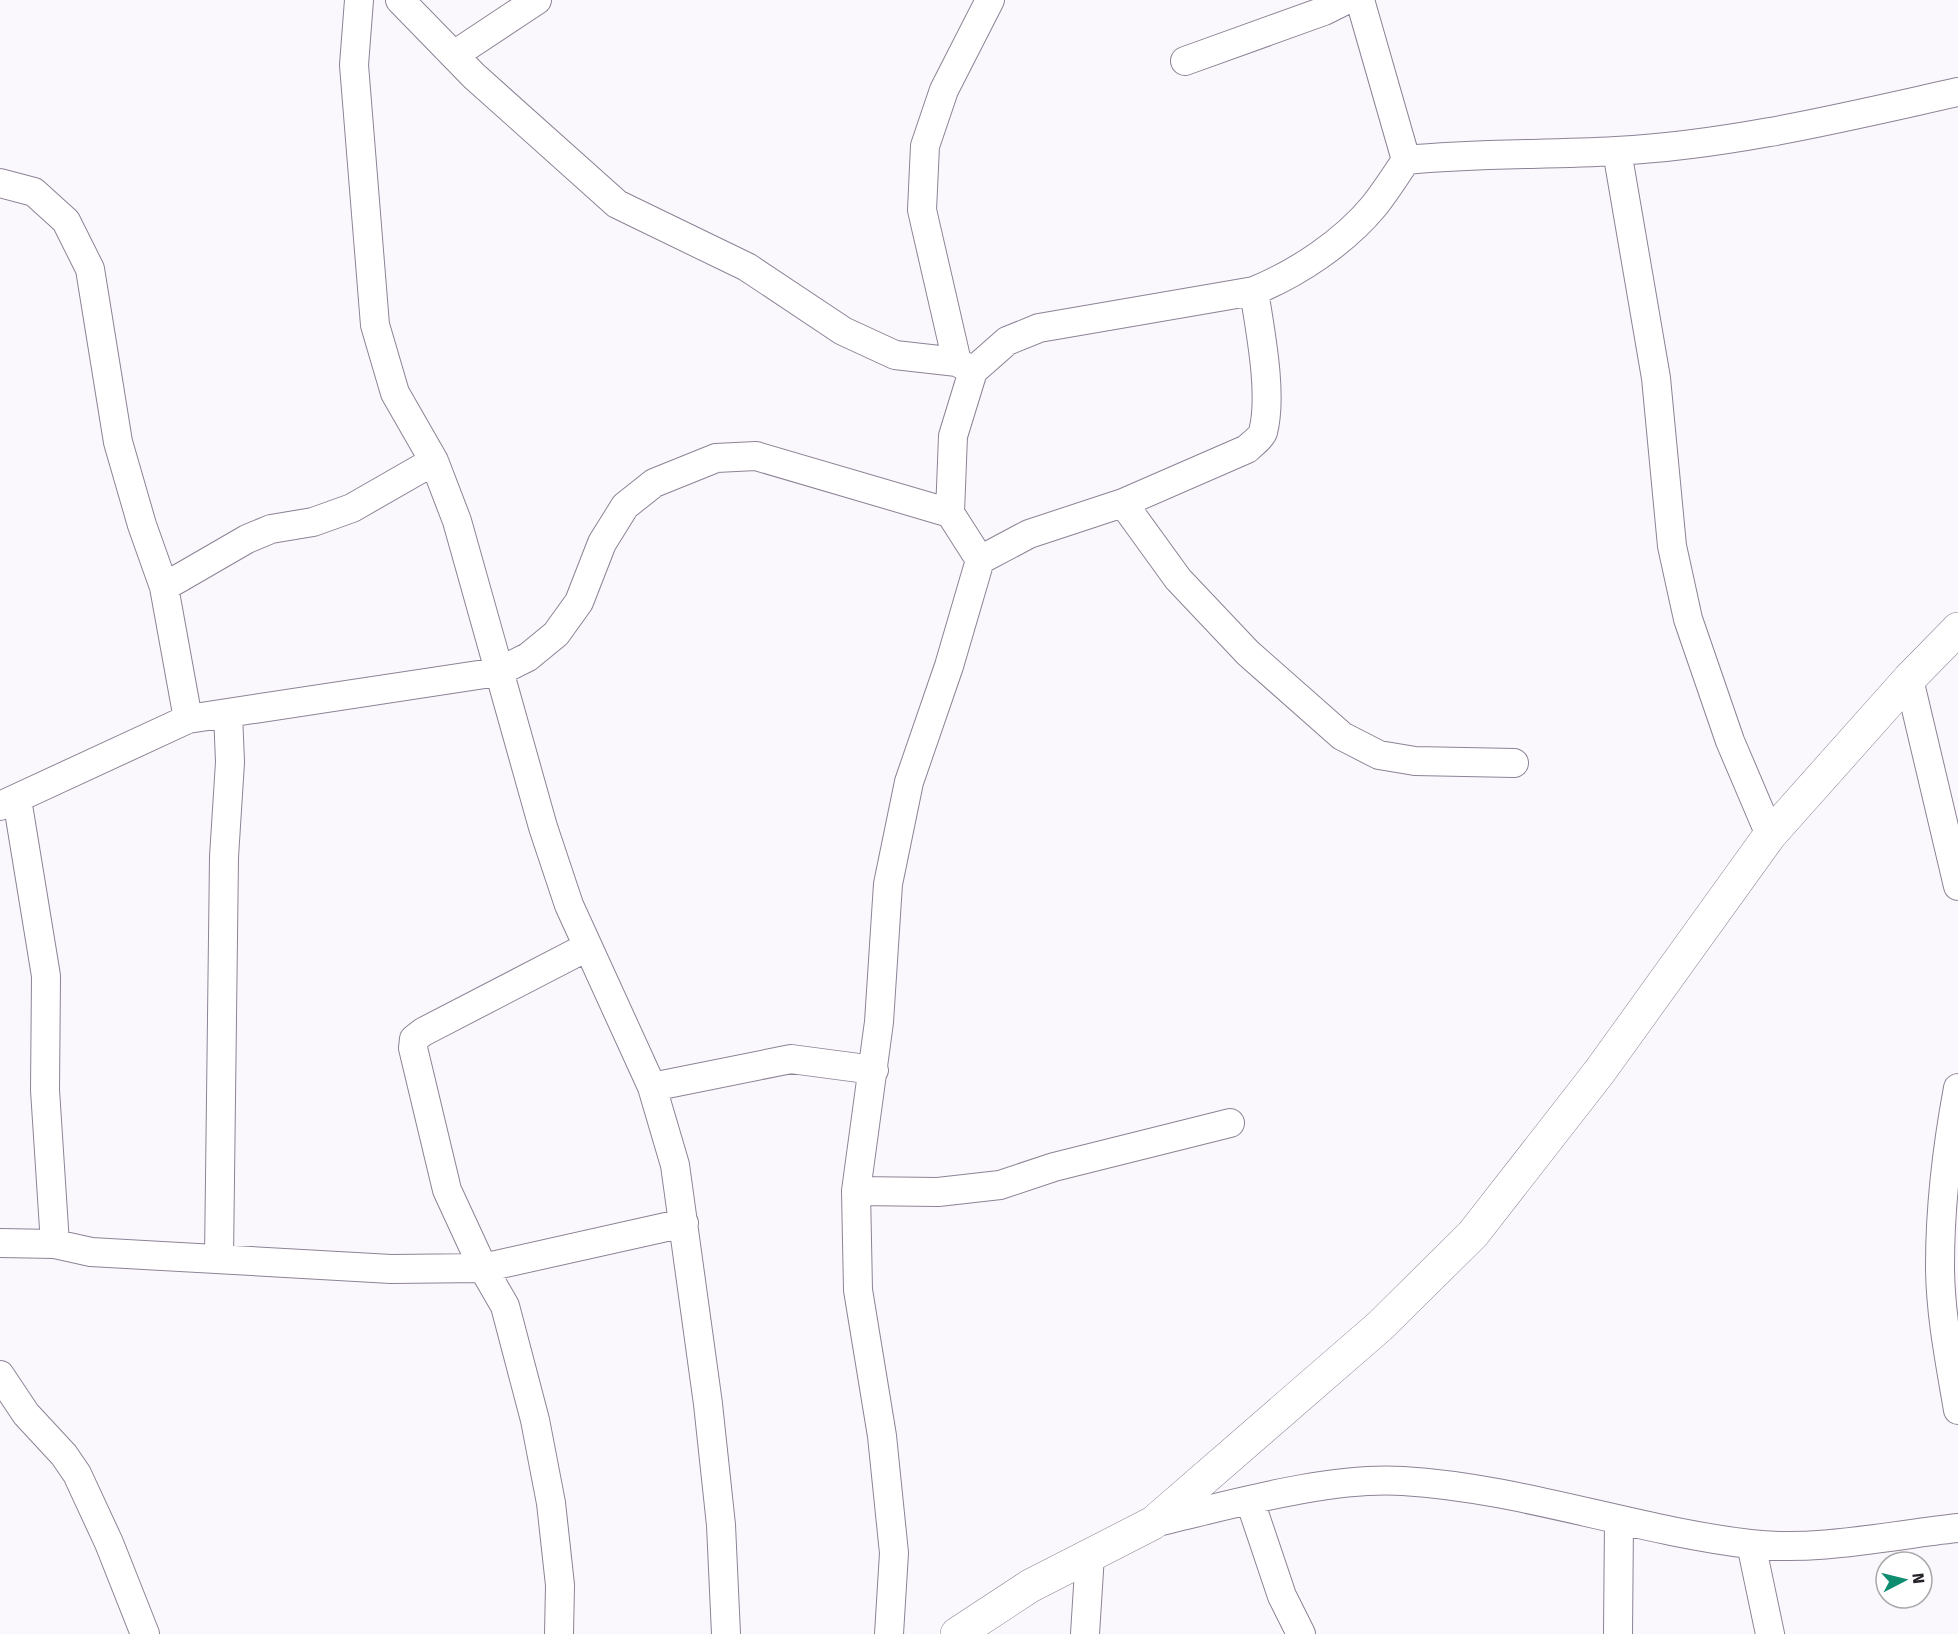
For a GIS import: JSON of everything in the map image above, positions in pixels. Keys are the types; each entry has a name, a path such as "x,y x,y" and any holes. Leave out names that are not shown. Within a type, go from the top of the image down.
{"street":[{"path":"359,0 354,65 375,325 395,393 434,461 457,521 543,827 587,947 652,1087 675,1166 721,1525 726,1634"},
{"path":"400,0 552,148 617,204 747,267 843,332 895,355 965,366 1008,341 1039,328 1254,291 1270,285 1329,248 1374,206 1406,160 1458,154 1617,151 1781,132 1958,92"},
{"path":"454,55 537,0"},
{"path":"980,560 950,513 953,436 965,366 922,210 925,146 944,90 990,0"},
{"path":"1360,0 1406,160"},
{"path":"1185,61 1330,4"},
{"path":"1617,151 1656,378 1672,546 1688,619 1730,741 1770,835"},
{"path":"0,183 34,192 66,221 90,269 118,442 142,525 164,587 188,719"},
{"path":"889,1634 894,1553 882,1436 858,1290 856,1191 874,1070 888,884 909,782 949,666 980,560 1029,534 1123,502 1247,449 1262,434 1264,352 1254,291"},
{"path":"55,1244 45,1090 46,976 8,803 76,769 188,719 498,672 528,657 556,634 579,602 602,543 625,506 654,483 716,458 756,456 950,513"},
{"path":"164,587 247,539 271,529 314,522 352,508 434,461"},
{"path":"1123,502 1178,579 1248,653 1342,736 1378,755 1415,761 1514,764"},
{"path":"957,1634 1030,1586 1153,1522 1380,1326 1473,1234 1600,1071 1770,835 1909,679 1958,629"},
{"path":"1909,679 1940,802 1958,886"},
{"path":"219,1259 224,869 230,762 228,713"},
{"path":"559,1634 560,1585 553,1515 535,1420 505,1306 483,1268 447,1190 414,1060 414,1039 587,947"},
{"path":"652,1087 791,1059 874,1070"},
{"path":"1958,1088 1946,1152 1940,1267 1949,1354 1958,1410"},
{"path":"856,1191 938,1192 1000,1185 1054,1167 1230,1123"},
{"path":"0,1244 55,1244 91,1252 391,1269 483,1268 684,1223"},
{"path":"0,1376 26,1414 64,1455 77,1474 109,1543 145,1634"},
{"path":"1153,1522 1336,1485 1400,1481 1505,1493 1619,1520 1751,1544 1826,1543 1958,1528"},
{"path":"1251,1501 1282,1596 1301,1634"},
{"path":"1618,1634 1619,1520"},
{"path":"1751,1544 1770,1634"},
{"path":"1085,1634 1090,1555"}]}
